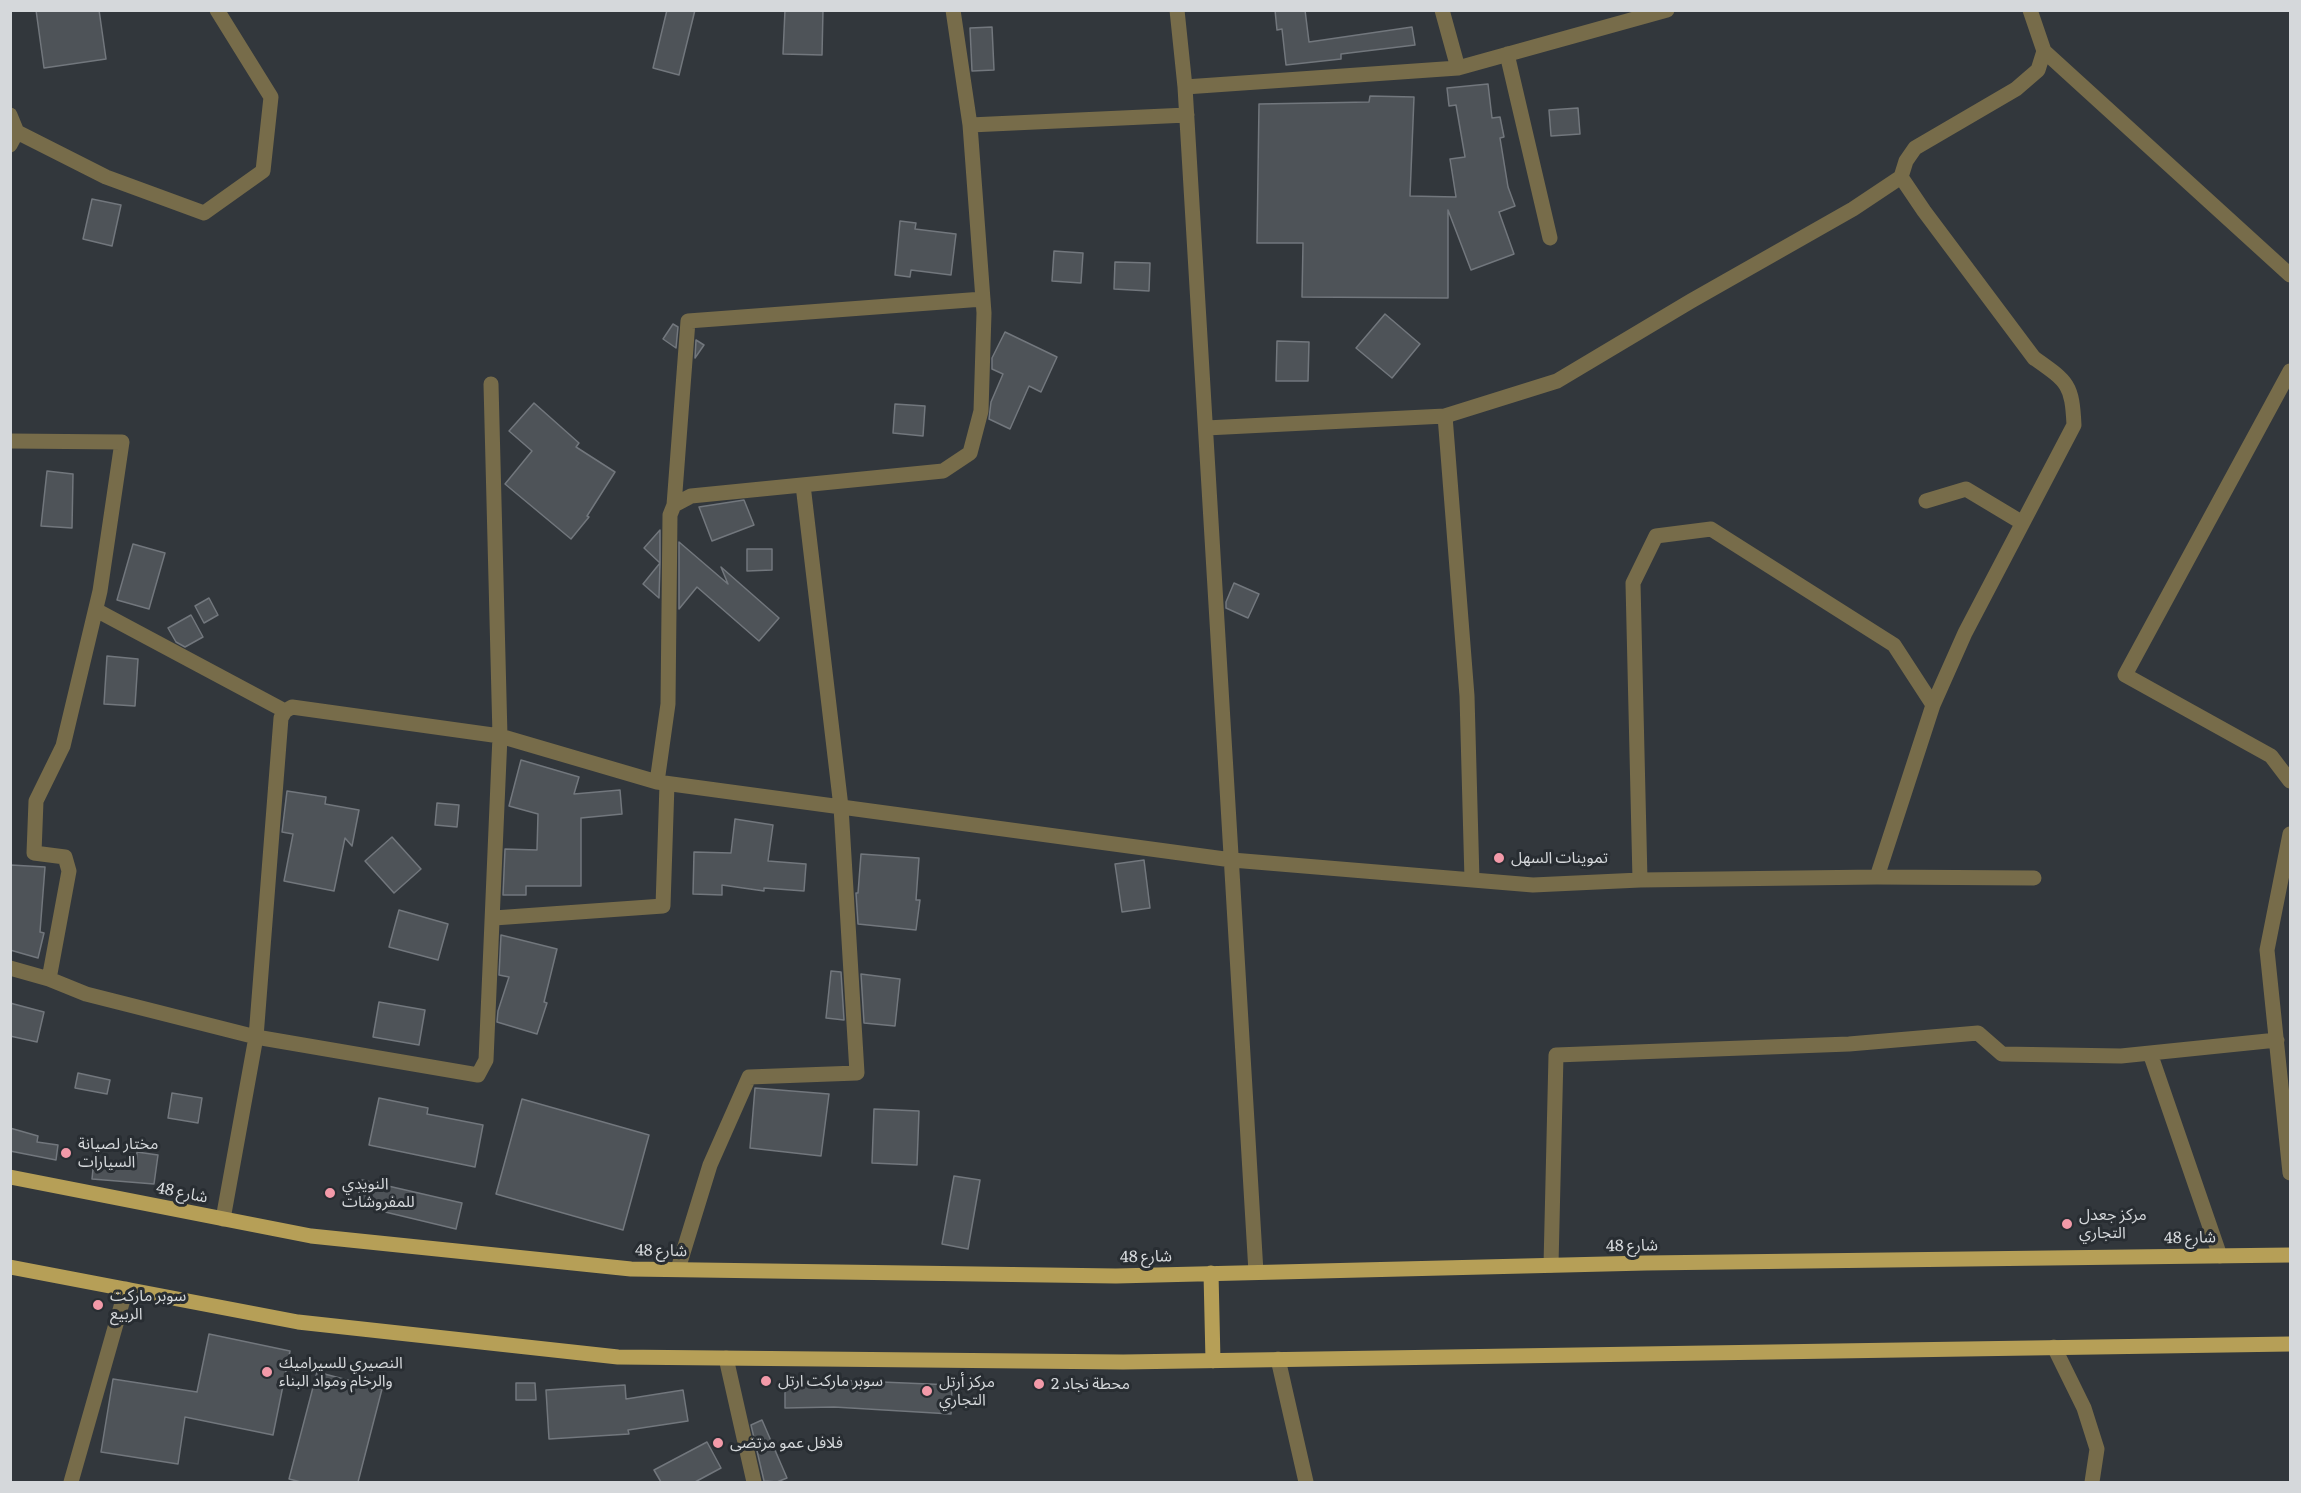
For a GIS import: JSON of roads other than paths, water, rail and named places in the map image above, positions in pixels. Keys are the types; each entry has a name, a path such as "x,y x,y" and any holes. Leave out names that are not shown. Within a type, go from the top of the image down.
{"main road":[{"name":"شارع 48","path":"10,1177 311,1236 631,1269 1116,1276 1551,1265 2290,1255"},
{"path":"10,1267 298,1322 618,1356 1123,1362 2290,1344"},
{"path":"1211,1273 1213,1360"}],"street":[{"path":"10,115 14,138 106,177 204,213 263,171 271,97 217,10"},
{"path":"674,505 691,496 943,471 970,453 981,411 983,299 970,125 953,10"},
{"path":"1177,10 1187,115 1256,1272"},
{"path":"1442,10 1458,68"},
{"path":"1185,87 1458,68 1667,10"},
{"path":"2030,10 2044,51 2290,274"},
{"path":"1206,428 1445,416 1557,381 1691,301 1853,209 1901,177 1906,161 1916,148 2016,89 2038,70 2044,51"},
{"path":"1507,54 1550,238"},
{"path":"970,125 1187,115"},
{"path":"1877,877 1933,705 1965,633 2021,522 2074,425 2073,393 2055,372 2034,358 1944,239 1901,177"},
{"path":"494,918 663,906 662,783 669,704 670,515 674,505 688,321 983,299"},
{"path":"2290,371 2125,675 2271,756 2290,781"},
{"path":"10,968 50,979 86,994 256,1037 478,1075 486,1060 494,918 500,735 491,384"},
{"path":"1445,416 1467,696 1472,880"},
{"path":"10,441 122,442 96,610 63,746 36,801 34,853 65,857 69,871 50,979"},
{"path":"678,1269 710,1166 749,1077 857,1073 841,807 802,485"},
{"path":"1926,501 1966,489 2021,522"},
{"path":"1640,880 1633,583 1656,536 1712,529 1894,645 1933,705"},
{"path":"96,610 285,711"},
{"path":"223,1219 256,1037 281,718 285,711 292,707 500,735 662,783 1232,860 1533,885 1640,880 2034,878"},
{"path":"2290,834 2267,950 2290,1173"},
{"path":"1551,1265 1556,1055 1849,1044 1978,1033 2002,1054 2121,1056 2277,1040"},
{"path":"2150,1053 2220,1256"},
{"path":"71,1482 126,1289"},
{"path":"2054,1347 2084,1408 2097,1449 2092,1482"},
{"path":"726,1358 754,1482"},
{"path":"1278,1359 1306,1482"}],"place":[{"name":"تموينات السهل","path":"1499,858"},
{"name":"مختار لصيانة السيارات","path":"66,1153"},
{"name":"النويدي للمفروشات","path":"330,1193"},
{"name":"مركز جعدل التجاري","path":"2067,1224"},
{"name":"سوبر ماركت الربيع","path":"98,1305"},
{"name":"النصيري للسيراميك والرخام ومواد البناء","path":"267,1372"},
{"name":"سوبر ماركت ارتل","path":"766,1381"},
{"name":"محطة نجاد 2","path":"1039,1384"},
{"name":"مركز أرتل التجاري","path":"927,1391"},
{"name":"فلافل عمو مرتضى","path":"718,1443"}]}
